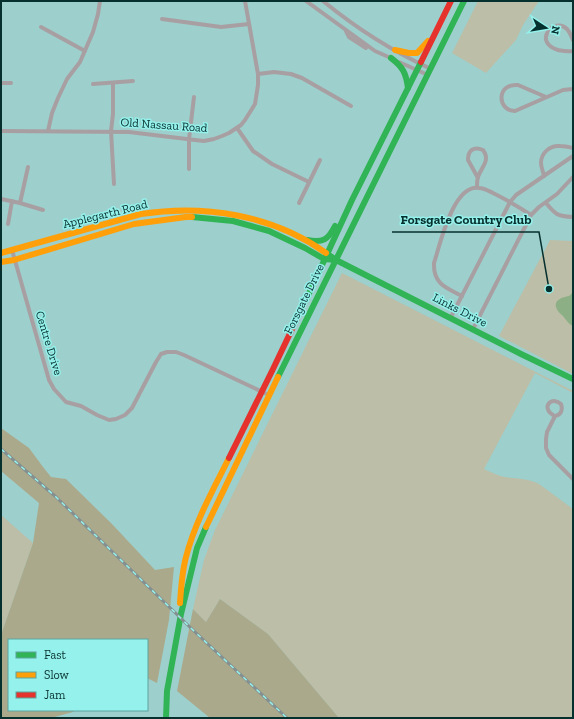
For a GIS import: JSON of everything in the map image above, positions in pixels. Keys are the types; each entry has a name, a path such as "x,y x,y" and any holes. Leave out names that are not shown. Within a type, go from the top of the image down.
{"main road":[{"name":"Forsgate Drive","path":"180,614 180,593 186,558 194,532 206,504 328,253 352,200 451,1"},
{"name":"Forsgate Drive","path":"166,718 167,691 180,614 202,534 464,1"},
{"path":"395,50 409,54 417,53 437,30"},
{"path":"391,58 400,64 406,72 408,88"},
{"path":"307,240 324,241 328,238 332,234 341,215 352,200"},
{"name":"Applegarth Road","path":"1,253 141,214 166,211 212,211 261,220 284,229 307,240 328,253 336,260"},
{"name":"Applegarth Road","path":"1,262 14,260 134,224 186,217 233,221 269,232 324,259 336,260"},
{"name":"Links Drive","path":"336,260 573,379"}],"street":[{"path":"48,131 52,113 58,98 67,79 80,62 93,32 100,1"},
{"name":"Old Nassau Road","path":"1,131 135,132 204,140 229,133 245,120 255,104 258,85 258,74 245,1"},
{"path":"306,1 375,51 429,72"},
{"path":"323,1 354,25 429,72"},
{"path":"162,19 221,27 249,24"},
{"path":"348,31 354,25"},
{"path":"573,40 568,30 560,25 550,29 546,38 548,45 554,48 564,51 573,51"},
{"path":"41,27 85,51"},
{"path":"258,74 274,72 291,74 302,78 352,106"},
{"path":"93,84 133,81"},
{"path":"1,83 11,83"},
{"path":"113,83 113,114 111,131 114,184"},
{"path":"546,97 514,84 510,85 504,90 502,94 502,101 508,110 515,111 563,90 573,89"},
{"path":"189,169 189,139 194,97"},
{"path":"237,128 253,151 272,164 309,182"},
{"path":"544,176 541,160 548,149 558,146 573,148"},
{"path":"477,188 478,178 487,157 483,150 477,148 470,152 468,160 478,178"},
{"path":"451,317 510,202 516,195 573,156"},
{"path":"299,204 320,160"},
{"path":"20,203 28,167"},
{"path":"473,329 531,215 539,207 558,194 573,176"},
{"path":"462,296 440,284 435,275 434,263 456,202 462,195 471,189 477,188 487,190 531,215"},
{"path":"1,199 43,210"},
{"path":"8,224 12,201"},
{"path":"546,203 557,215 573,217"},
{"name":"Centre Drive","path":"12,250 49,380 54,389 66,402 81,406 109,420 125,416 132,408 161,354 167,352 176,352 184,355 269,395"},
{"path":"553,415 548,412 547,408 549,403 558,401 561,404 562,410 560,414 555,416 547,432 546,448 549,455 573,479"}],"shaded area":[{"path":"478,1 539,1 523,25 516,40 486,73 452,53"},
{"path":"550,240 573,241 573,374 499,336"},
{"path":"342,273 573,391 573,393 535,373 484,469 497,475 535,482 573,509 573,718 339,718 268,634 220,599 206,622 193,609 204,560 215,530"},
{"path":"573,291 573,326 568,323 558,311 556,303 562,298 570,296"},
{"path":"1,428 29,448 51,477 66,479 112,524 155,570 174,567 169,620 157,683 148,678 148,639 8,639 8,711 74,711 51,718 1,718 1,635 33,543 39,503 1,471"},
{"path":"1,515 33,543 1,635"},
{"path":"220,599 268,634 339,718 210,718 177,691 193,609 206,622"}],"railway":[{"path":"1,449 56,497 195,632 287,718"}],"traffic: fast":[{"path":"278,377 464,1"},
{"path":"391,58 403,71 408,88"},
{"path":"305,302 352,200 421,62"},
{"path":"192,217 233,221 269,231 324,259 336,260"},
{"path":"307,240 321,241 330,235 335,226"},
{"path":"326,253 336,260 573,379"},
{"path":"166,718 167,691 181,614 197,548 206,527"}],"traffic: slow":[{"path":"395,50 417,53 428,41"},
{"path":"1,253 141,214 165,211 213,212 261,221 284,229 326,253"},
{"path":"1,262 14,260 134,224 192,217"},
{"path":"206,527 278,377"},
{"path":"180,603 181,586 186,557 194,531 229,458"}],"traffic: jam":[{"path":"421,62 451,1"},
{"path":"229,458 305,302"}],"place":[{"name":"Forsgate Country Club","path":"549,289"}]}
